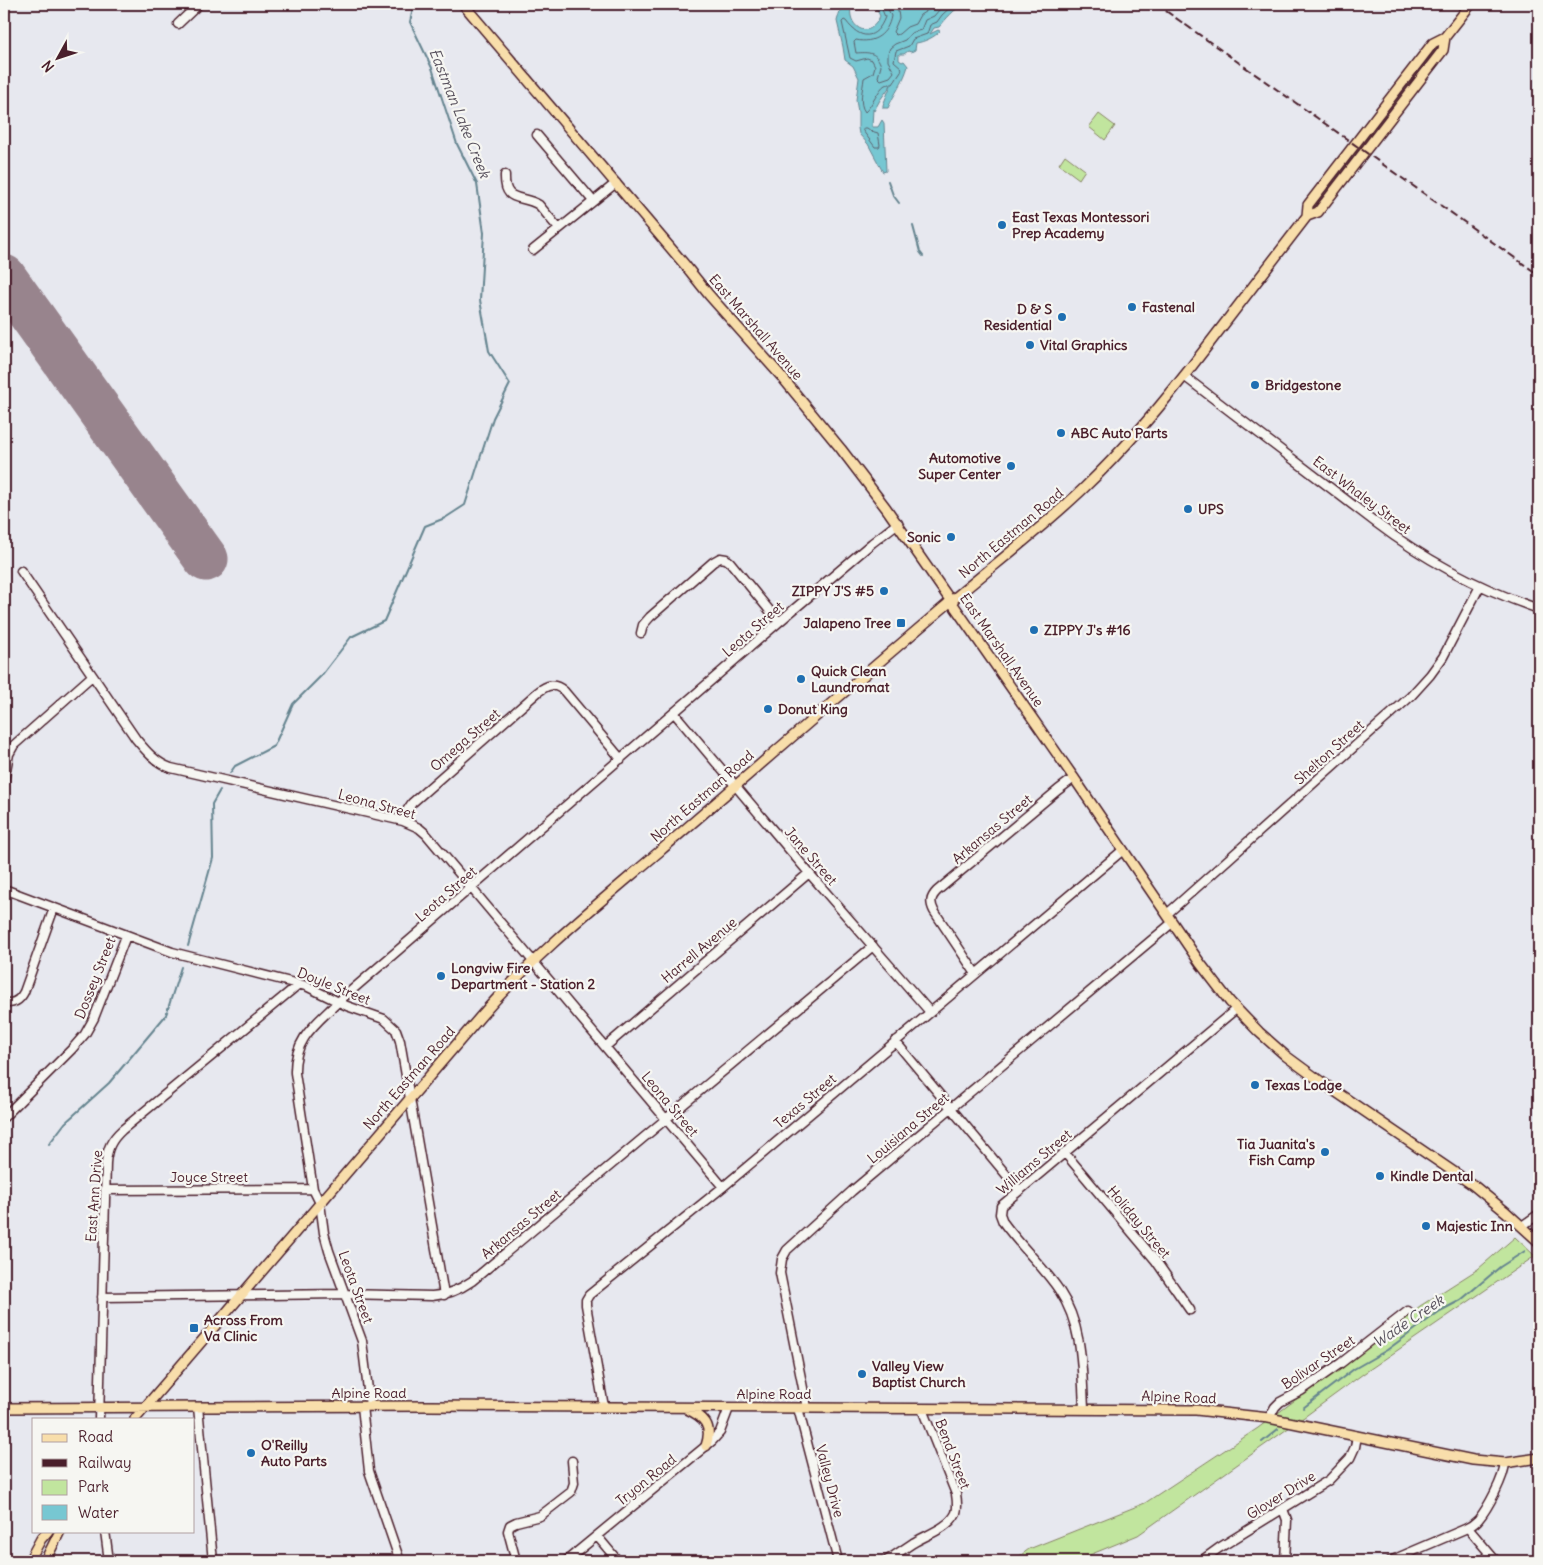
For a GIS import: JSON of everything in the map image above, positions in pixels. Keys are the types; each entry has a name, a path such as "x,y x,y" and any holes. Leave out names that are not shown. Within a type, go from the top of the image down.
{"main road":[{"name":"East Marshall Avenue","path":"463,4 709,295 781,376 898,523 1172,922 1211,978 1236,1009 1267,1039 1298,1064 1468,1182 1539,1242"},
{"path":"1445,37 1471,4"},
{"name":"North Eastman Road","path":"136,1418 493,1002 533,961 952,601 1048,521 1095,478 1138,433 1307,216 1308,205 1355,143 1433,43 1445,37"},
{"name":"North Eastman Road","path":"1307,216 1318,212 1442,50 1445,37"},
{"name":"Alpine Road","path":"4,1408 366,1406 1196,1410 1269,1418 1463,1459 1505,1463 1539,1458"},
{"path":"684,1407 704,1419 708,1426 709,1432 706,1446"},
{"path":"29,1561 47,1532"},
{"path":"45,1561 60,1532"}],"street":[{"path":"178,24 199,4"},
{"path":"537,136 593,201"},
{"path":"505,175 504,185 510,195 515,198 535,202 559,229"},
{"path":"533,250 616,183"},
{"name":"East Whaley Street","path":"1184,376 1391,533 1431,559 1480,586 1539,609"},
{"name":"Leota Street","path":"400,1561 369,1471 362,1341 326,1243 320,1203 313,1189 296,1079 295,1060 303,1037 338,1002 675,714 779,622 898,523"},
{"path":"641,633 643,625 650,617 720,558 730,562 779,622"},
{"name":"Leona Street","path":"20,571 140,744 153,758 167,766 403,821 419,828 426,834 723,1187"},
{"name":"Shelton Street","path":"1167,914 1411,696 1430,675 1442,657 1480,586"},
{"path":"4,780 9,754 14,746 92,676"},
{"name":"Omega Street","path":"403,821 412,803 546,686 557,686 564,691 621,759"},
{"name":"Jane Street","path":"675,714 809,873 930,1012"},
{"name":"Arkansas Street","path":"976,974 934,912 931,903 932,898 937,891 1074,778"},
{"name":"Texas Street","path":"604,1407 586,1305 587,1297 723,1187 1124,850"},
{"name":"Harrell Avenue","path":"605,1047 809,873"},
{"name":"Doyle Street","path":"4,889 184,956 299,984 351,1008 380,1017 388,1022 396,1030 400,1041 444,1295"},
{"path":"4,1002 18,1000 24,992 54,908"},
{"name":"Louisiana Street","path":"803,1408 780,1274 783,1256 793,1243 852,1191 1172,922"},
{"name":"Dossey Street","path":"4,1117 85,1034 94,1018 126,936"},
{"name":"Arkansas Street","path":"102,1297 344,1294 432,1296 454,1292 472,1281 873,946"},
{"name":"East Ann Drive","path":"100,1418 105,1190 109,1147 114,1138 299,984"},
{"name":"Williams Street","path":"1084,1409 1081,1349 1071,1311 1055,1284 1004,1224 1000,1217 1000,1208 1002,1204 1236,1009"},
{"path":"895,1041 1019,1190"},
{"name":"Holiday Street","path":"1065,1153 1156,1261 1190,1310"},
{"name":"Joyce Street","path":"105,1190 313,1189"},
{"path":"1522,1226 1539,1214"},
{"name":"Bolivar Street","path":"1269,1418 1278,1404 1301,1391 1334,1368 1408,1311"},
{"path":"198,1408 213,1561"},
{"name":"Tryon Road","path":"566,1561 706,1446 720,1432 729,1408"},
{"name":"Valley Drive","path":"803,1408 838,1561"},
{"name":"Bend Street","path":"886,1561 953,1518 958,1504 956,1494 922,1409"},
{"name":"Glover Drive","path":"1200,1561 1336,1475 1352,1454 1357,1436"},
{"path":"516,1561 508,1531 510,1525 540,1516 571,1492 574,1483 572,1461"},
{"path":"1390,1561 1468,1528 1476,1522 1483,1513 1501,1478 1505,1463"},
{"path":"1283,1509 1287,1523 1285,1561"},
{"path":"1468,1528 1496,1561"},
{"path":"105,1532 109,1561"},
{"path":"597,1536 618,1561"}],"green space":[{"path":"1099,114 1115,126 1105,140 1089,127"},
{"path":"1065,155 1085,170 1079,179 1059,164"},
{"path":"1515,1237 1535,1256 1363,1374 1138,1535 1075,1561 1013,1561 1029,1549 1145,1503 1258,1428 1420,1306 1478,1269"}],"water":[{"path":"842,4 853,4 851,17 854,23 863,30 875,25 880,16 877,10 867,4 964,4 953,12 939,27 934,28 930,34 938,30 940,31 935,35 916,43 915,50 899,54 899,60 904,61 908,66 904,77 888,108 883,108 883,105 891,85 874,111 873,109 872,127 878,127 882,120 884,123 886,171 883,172 868,144 859,134 856,100 859,78 853,66 845,60 837,21"}],"waterway":[{"name":"Eastman Lake Creek","path":"230,773 235,766 274,746 293,704 321,676 351,637 384,621 425,526 445,518 465,505 493,418 510,384 489,351 480,300 484,233 477,184 457,144 432,68 410,22 414,4"},
{"path":"888,181 893,195 899,203"},
{"path":"913,226 920,252 923,256"},
{"name":"Eastman Lake Creek","path":"188,946 213,858 212,804 220,790"},
{"name":"Eastman Lake Creek","path":"49,1144 65,1123 109,1083 166,1015 181,967"},
{"name":"Wade Creek","path":"1303,1408 1354,1369 1387,1350 1440,1311 1461,1300 1500,1267 1525,1251"},
{"name":"Wade Creek","path":"1262,1442 1278,1429"}],"runway":[{"path":"4,277 206,559"}],"railway":[{"path":"1156,4 1539,275"}],"place":[{"name":"East Texas Montessori Prep Academy","path":"1002,225"},
{"name":"Fastenal","path":"1132,307"},
{"name":"D & S Residential","path":"1062,317"},
{"name":"Vital Graphics","path":"1030,345"},
{"name":"Bridgestone","path":"1255,385"},
{"name":"ABC Auto Parts","path":"1061,433"},
{"name":"Automotive Super Center","path":"1011,466"},
{"name":"UPS","path":"1188,509"},
{"name":"Sonic","path":"951,537"},
{"name":"ZIPPY J'S #5","path":"884,591"},
{"name":"Jalapeno Tree","path":"901,623"},
{"name":"ZIPPY J's #16","path":"1034,630"},
{"name":"Quick Clean Laundromat","path":"801,679"},
{"name":"Donut King","path":"768,709"},
{"name":"Longviw Fire Department - Station 2","path":"441,976"},
{"name":"Texas Lodge","path":"1255,1085"},
{"name":"Tia Juanita's Fish Camp","path":"1325,1152"},
{"name":"Kindle Dental","path":"1380,1176"},
{"name":"Majestic Inn","path":"1426,1226"},
{"name":"Across From Va Clinic","path":"194,1328"},
{"name":"Valley View Baptist Church","path":"862,1374"},
{"name":"O'Reilly Auto Parts","path":"251,1453"}]}
